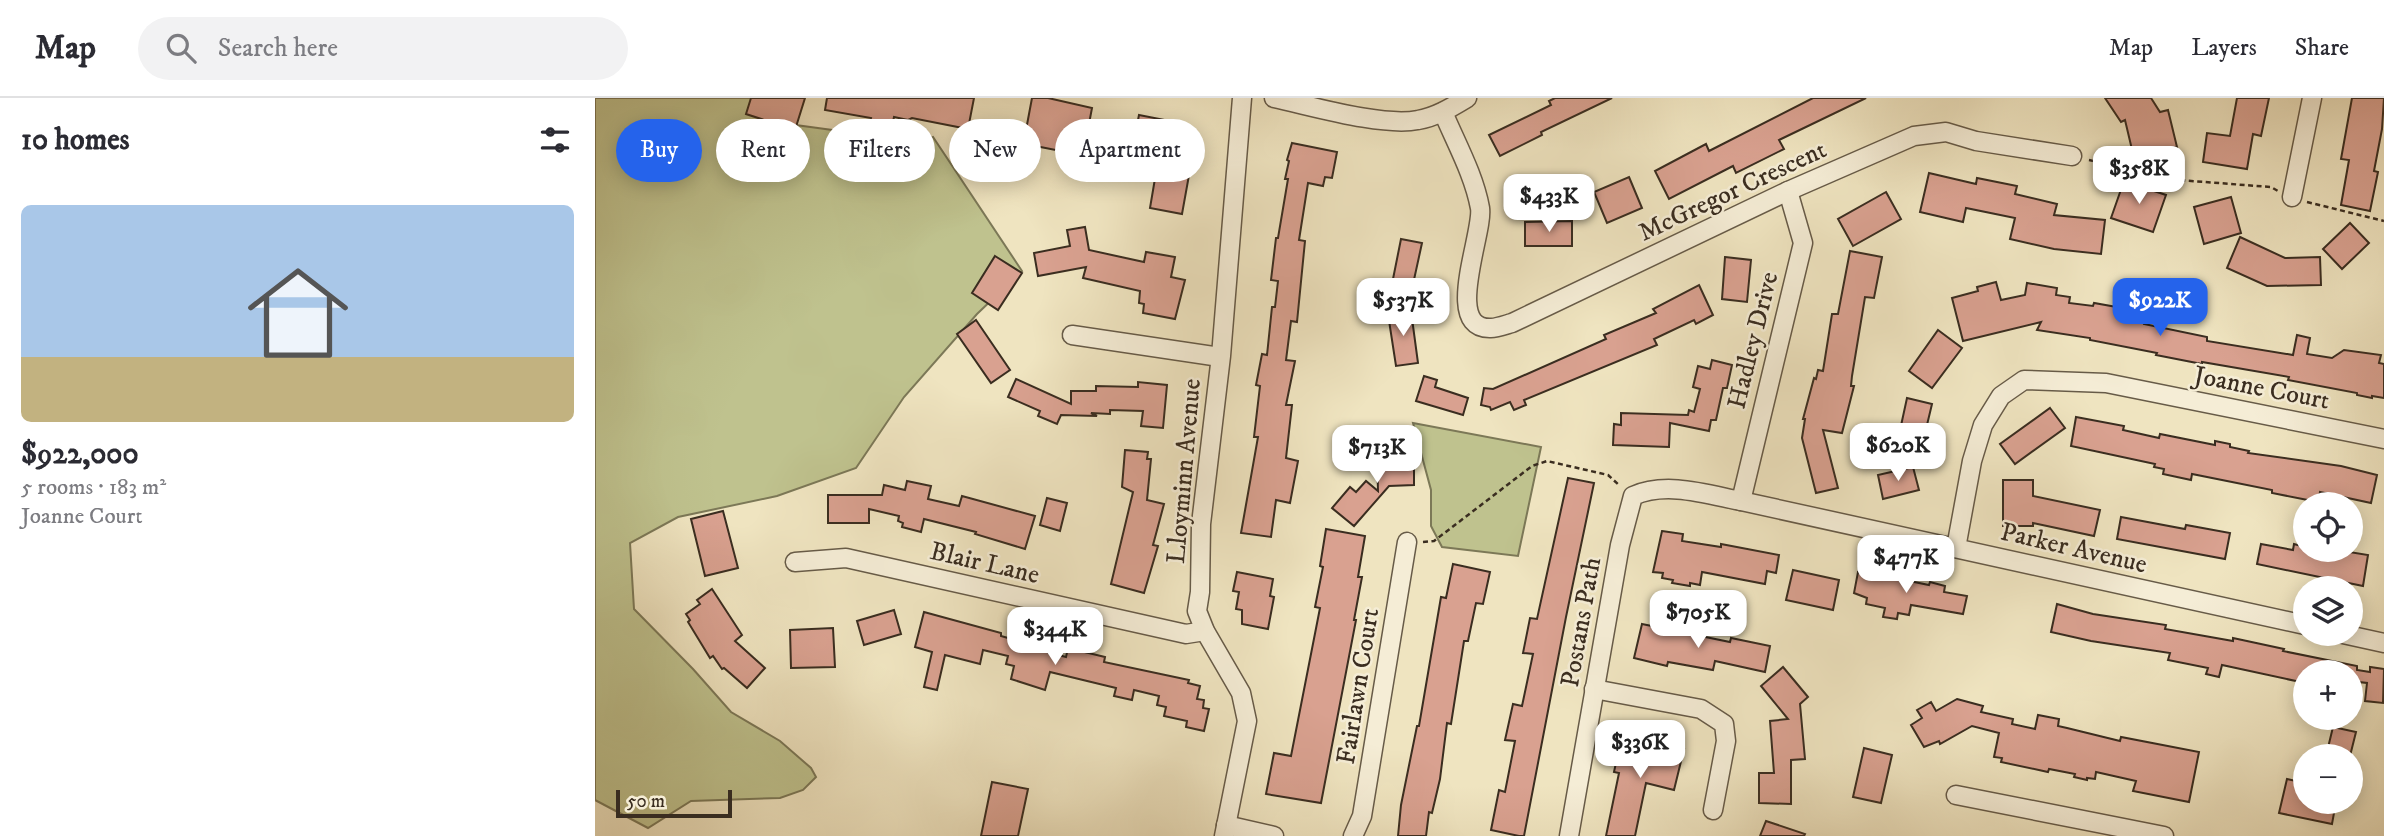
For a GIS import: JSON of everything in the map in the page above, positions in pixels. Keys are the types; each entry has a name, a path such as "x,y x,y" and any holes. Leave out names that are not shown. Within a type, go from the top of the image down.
{"street":[{"name":"Lloyminn Avenue","path":"1225,831 1247,720 1241,693 1205,631 1197,611 1200,592 1201,524 1220,357 1242,98"},
{"path":"1274,98 1384,121 1417,120 1443,112 1467,98"},
{"path":"2292,197 2312,98"},
{"name":"McGregor Crescent","path":"1443,112 1475,186 1481,212 1466,309 1473,321 1488,328 1512,323 1788,191 1914,136 1946,132 1976,141 2072,156"},
{"name":"Hadley Drive","path":"1741,501 1803,243 1788,191"},
{"path":"1072,335 1220,357"},
{"name":"Joanne Court","path":"1956,548 1972,461 1983,425 2001,396 2024,380 2106,383 2384,439"},
{"name":"Parker Avenue","path":"1633,496 1646,490 1668,489 1741,501 2293,622"},
{"name":"Postans Path","path":"1569,836 1620,545 1633,496"},
{"name":"Fairlawn Court","path":"1353,836 1362,816 1407,542"},
{"name":"Blair Lane","path":"795,562 846,558 1186,634 1205,631"},
{"path":"2363,638 2384,643"},
{"path":"1594,689 1701,709 1724,724 1726,741 1713,810"},
{"path":"1956,794 2164,836"},
{"path":"1225,831 1274,836"}],"path":[{"path":"2072,156 2178,180 2271,187 2325,208 2384,221"},
{"path":"1407,542 1434,541 1532,466 1547,461 1608,475 1633,496"}],"green space":[{"path":"595,98 755,98 777,119 716,119 716,182 810,182 810,127 824,129 824,182 935,182 935,140 949,161 949,182 963,182 1022,271 977,314 904,397 856,468 777,496 678,517 630,543 634,609 731,712 780,741 811,768 816,777 803,790 780,798 691,801 648,828 595,800"},
{"path":"1413,423 1541,447 1518,556 1442,547 1431,526 1431,490"}],"building":[{"path":"751,98 805,98 798,119 761,119 746,114"},
{"path":"827,98 974,98 970,119 949,119 949,125 935,123 935,119 871,119 825,110"},
{"path":"1032,98 1048,98 1092,108 1090,119 1055,119 1055,150 1041,147 1041,119 1028,119"},
{"path":"1555,98 1612,98 1541,132 1542,135 1500,156 1489,135 1551,105 1549,101"},
{"path":"1813,98 1866,98 1779,140 1784,149 1736,173 1733,166 1669,199 1655,171 1706,144 1709,151"},
{"path":"2105,98 2151,98 2160,112 2168,110 2177,147 2134,158 2125,120 2121,122"},
{"path":"2237,98 2269,98 2261,136 2253,134 2247,169 2203,162 2207,133 2230,136"},
{"path":"2352,98 2384,98 2382,129 2374,171 2378,172 2370,211 2341,205 2349,160 2341,159"},
{"path":"1139,115 1160,119 1138,119"},
{"path":"1292,143 1337,152 1332,178 1325,177 1323,186 1308,183 1299,240 1305,241 1297,322 1291,321 1286,360 1295,361 1286,405 1292,405 1286,458 1298,461 1290,503 1276,500 1271,537 1241,533 1258,437 1254,437 1260,386 1256,385 1262,354 1267,355 1272,307 1275,307 1278,281 1271,280 1288,179 1285,179 1287,160"},
{"path":"1929,173 1976,184 1977,178 2017,186 2015,194 2057,204 2054,215 2105,220 2101,254 2054,249 2010,239 2015,218 1966,208 1963,222 1920,212"},
{"path":"1629,177 1642,208 1607,223 1594,192"},
{"path":"2124,181 2166,195 2153,232 2111,218"},
{"path":"1154,182 1188,182 1182,214 1150,208"},
{"path":"1886,192 1901,219 1853,246 1838,219"},
{"path":"2231,197 2241,233 2204,244 2194,207"},
{"path":"1572,221 1572,246 1525,246 1525,222"},
{"path":"2350,223 2369,243 2342,269 2323,249"},
{"path":"1085,227 1089,250 1144,262 1146,252 1175,257 1171,277 1185,280 1175,319 1143,313 1144,304 1139,303 1140,291 1083,278 1086,267 1038,276 1034,253 1070,246 1067,230"},
{"path":"2240,237 2285,258 2320,257 2321,285 2267,286 2227,268"},
{"path":"1401,239 1422,243 1410,298 1390,294"},
{"path":"1850,251 1882,257 1874,298 1865,297 1852,376 1851,386 1854,386 1842,433 1823,430 1838,488 1816,493 1802,438 1803,419 1814,378 1816,379 1818,370 1823,371 1832,314 1838,314"},
{"path":"995,256 1022,273 998,310 972,293"},
{"path":"1725,257 1751,260 1747,302 1722,299"},
{"path":"1996,282 2001,300 2025,295 2027,283 2057,288 2056,295 2070,297 2069,303 2093,306 2094,303 2128,309 2128,313 2145,316 2144,324 2207,337 2207,341 2293,355 2297,335 2310,338 2307,354 2332,358 2344,350 2381,355 2379,363 2384,364 2384,398 2372,398 2288,380 2289,377 2156,355 2157,353 2090,338 2037,330 2041,322 1963,341 1952,298 1978,291 1977,287"},
{"path":"1699,285 1713,315 1696,324 1694,320 1654,339 1657,345 1524,400 1526,405 1514,410 1510,402 1491,410 1490,407 1481,405 1484,388 1493,389 1606,339 1604,335 1656,313 1653,309"},
{"path":"1411,311 1418,363 1396,366 1388,314"},
{"path":"976,320 1010,370 991,383 957,334"},
{"path":"1938,330 1962,348 1932,388 1909,371"},
{"path":"1712,360 1732,365 1727,388 1723,388 1716,420 1711,420 1709,431 1670,423 1669,447 1613,445 1614,424 1621,425 1621,413 1688,415 1689,410 1694,412 1700,389 1693,387 1698,366 1710,369"},
{"path":"1424,376 1437,380 1435,387 1468,398 1463,415 1416,401"},
{"path":"1016,379 1071,404 1071,391 1096,391 1096,386 1138,387 1138,382 1167,385 1163,428 1141,426 1143,411 1110,410 1110,414 1091,413 1097,416 1061,415 1057,424 1038,416 1040,411 1008,397"},
{"path":"1907,398 1932,404 1921,450 1897,444"},
{"path":"2050,408 2065,428 2015,464 2000,444"},
{"path":"2076,417 2124,426 2123,430 2159,438 2160,434 2215,445 2215,441 2230,444 2230,447 2249,451 2248,453 2341,466 2377,475 2371,503 2363,501 2363,492 2293,492 2293,497 2272,493 2272,490 2192,474 2191,480 2163,474 2164,469 2154,467 2155,464 2071,446"},
{"path":"1125,450 1148,452 1147,459 1151,459 1147,500 1164,504 1153,545 1158,546 1144,593 1111,584 1133,492 1122,487"},
{"path":"1414,452 1414,485 1389,486 1354,526 1332,508 1350,487 1356,492 1366,481 1378,491 1377,453"},
{"path":"1913,467 1919,490 1883,499 1878,475"},
{"path":"1568,478 1594,483 1524,836 1519,836 1491,830 1499,790 1505,792 1515,741 1505,740 1513,704 1522,706 1533,654 1523,653 1530,618 1537,619"},
{"path":"2003,480 2033,480 2033,496 2100,510 2094,536 2033,523 2033,526 2003,526"},
{"path":"907,481 931,486 928,499 959,506 962,496 1035,516 1025,549 975,534 976,532 924,519 921,532 902,527 903,523 898,521 899,516 869,509 869,523 828,523 828,495 882,495 884,485 905,490"},
{"path":"1047,498 1067,503 1060,531 1040,525"},
{"path":"723,511 738,568 705,576 691,519"},
{"path":"2121,517 2185,529 2186,525 2230,533 2225,559 2117,539"},
{"path":"1326,529 1365,536 1358,577 1362,577 1356,620 1321,803 1266,794 1274,753 1291,756 1320,608 1315,607 1323,567 1320,566"},
{"path":"1662,531 1683,534 1682,541 1721,547 1721,544 1779,555 1776,573 1767,571 1765,584 1702,572 1700,585 1672,583 1673,580 1662,578 1663,573 1653,572"},
{"path":"2261,544 2293,550 2293,562 2363,562 2363,554 2368,555 2363,586 2363,576 2315,576 2257,564"},
{"path":"1453,564 1490,572 1483,604 1476,603 1468,641 1464,641 1451,724 1447,723 1440,779 1432,813 1429,812 1426,836 1398,836 1401,805 1419,726 1441,597 1446,598"},
{"path":"1793,570 1839,580 1833,610 1786,600"},
{"path":"1237,572 1273,579 1270,596 1274,597 1268,629 1242,624 1242,610 1236,609 1239,592 1233,591"},
{"path":"1858,572 1945,586 1944,592 1967,596 1963,614 1911,605 1909,615 1898,613 1897,619 1883,617 1885,608 1866,604 1867,598 1854,593"},
{"path":"712,589 742,635 735,641 765,668 747,688 722,669 713,656 710,658 688,622 690,620 686,614 700,604 697,600"},
{"path":"2057,604 2093,614 2166,625 2165,629 2233,641 2233,638 2327,660 2293,660 2293,680 2222,665 2219,677 2206,674 2208,668 2168,660 2170,653 2051,632"},
{"path":"894,610 901,634 864,645 857,621"},
{"path":"924,612 1001,633 1001,636 1066,657 1068,648 1105,657 1104,662 1189,680 1188,683 1200,686 1197,699 1204,700 1203,708 1209,709 1204,731 1186,727 1187,721 1164,716 1166,707 1157,705 1159,696 1134,690 1132,700 1114,696 1116,688 1050,672 1045,690 1011,679 1014,666 1006,664 1008,656 983,650 980,664 945,655 937,690 924,687 932,652 915,647"},
{"path":"1642,624 1730,642 1731,638 1770,646 1765,672 1715,661 1713,670 1668,662 1667,666 1634,658"},
{"path":"833,628 835,667 791,668 790,630"},
{"path":"1783,667 1808,697 1800,704 1805,759 1791,760 1791,804 1759,803 1759,773 1774,773 1770,721 1788,719 1761,686"},
{"path":"2370,667 2384,669 2383,703 2365,701 2367,683 2363,683 2363,671 2370,672"},
{"path":"1957,699 1983,706 1981,712 2013,719 2012,724 2035,729 2038,715 2059,719 2058,726 2120,741 2121,737 2199,752 2189,802 2133,791 2136,781 2096,772 2095,779 2087,780 2074,777 2075,774 2049,769 2048,772 2001,762 2002,758 1994,757 1999,733 1972,726 1940,744 1939,741 1924,747 1911,725 1922,718 1917,710 1931,702 1936,711"},
{"path":"2332,730 2356,732 2353,744 2329,744"},
{"path":"1622,735 1684,749 1674,790 1646,783 1635,836 1606,836 1619,773 1614,772"},
{"path":"1864,748 1892,755 1881,803 1853,797"},
{"path":"2287,779 2293,780 2293,814 2334,814 2332,824 2279,813"},
{"path":"992,782 1028,789 1018,836 981,836"},
{"path":"1766,821 1805,834 1760,836"}]}
